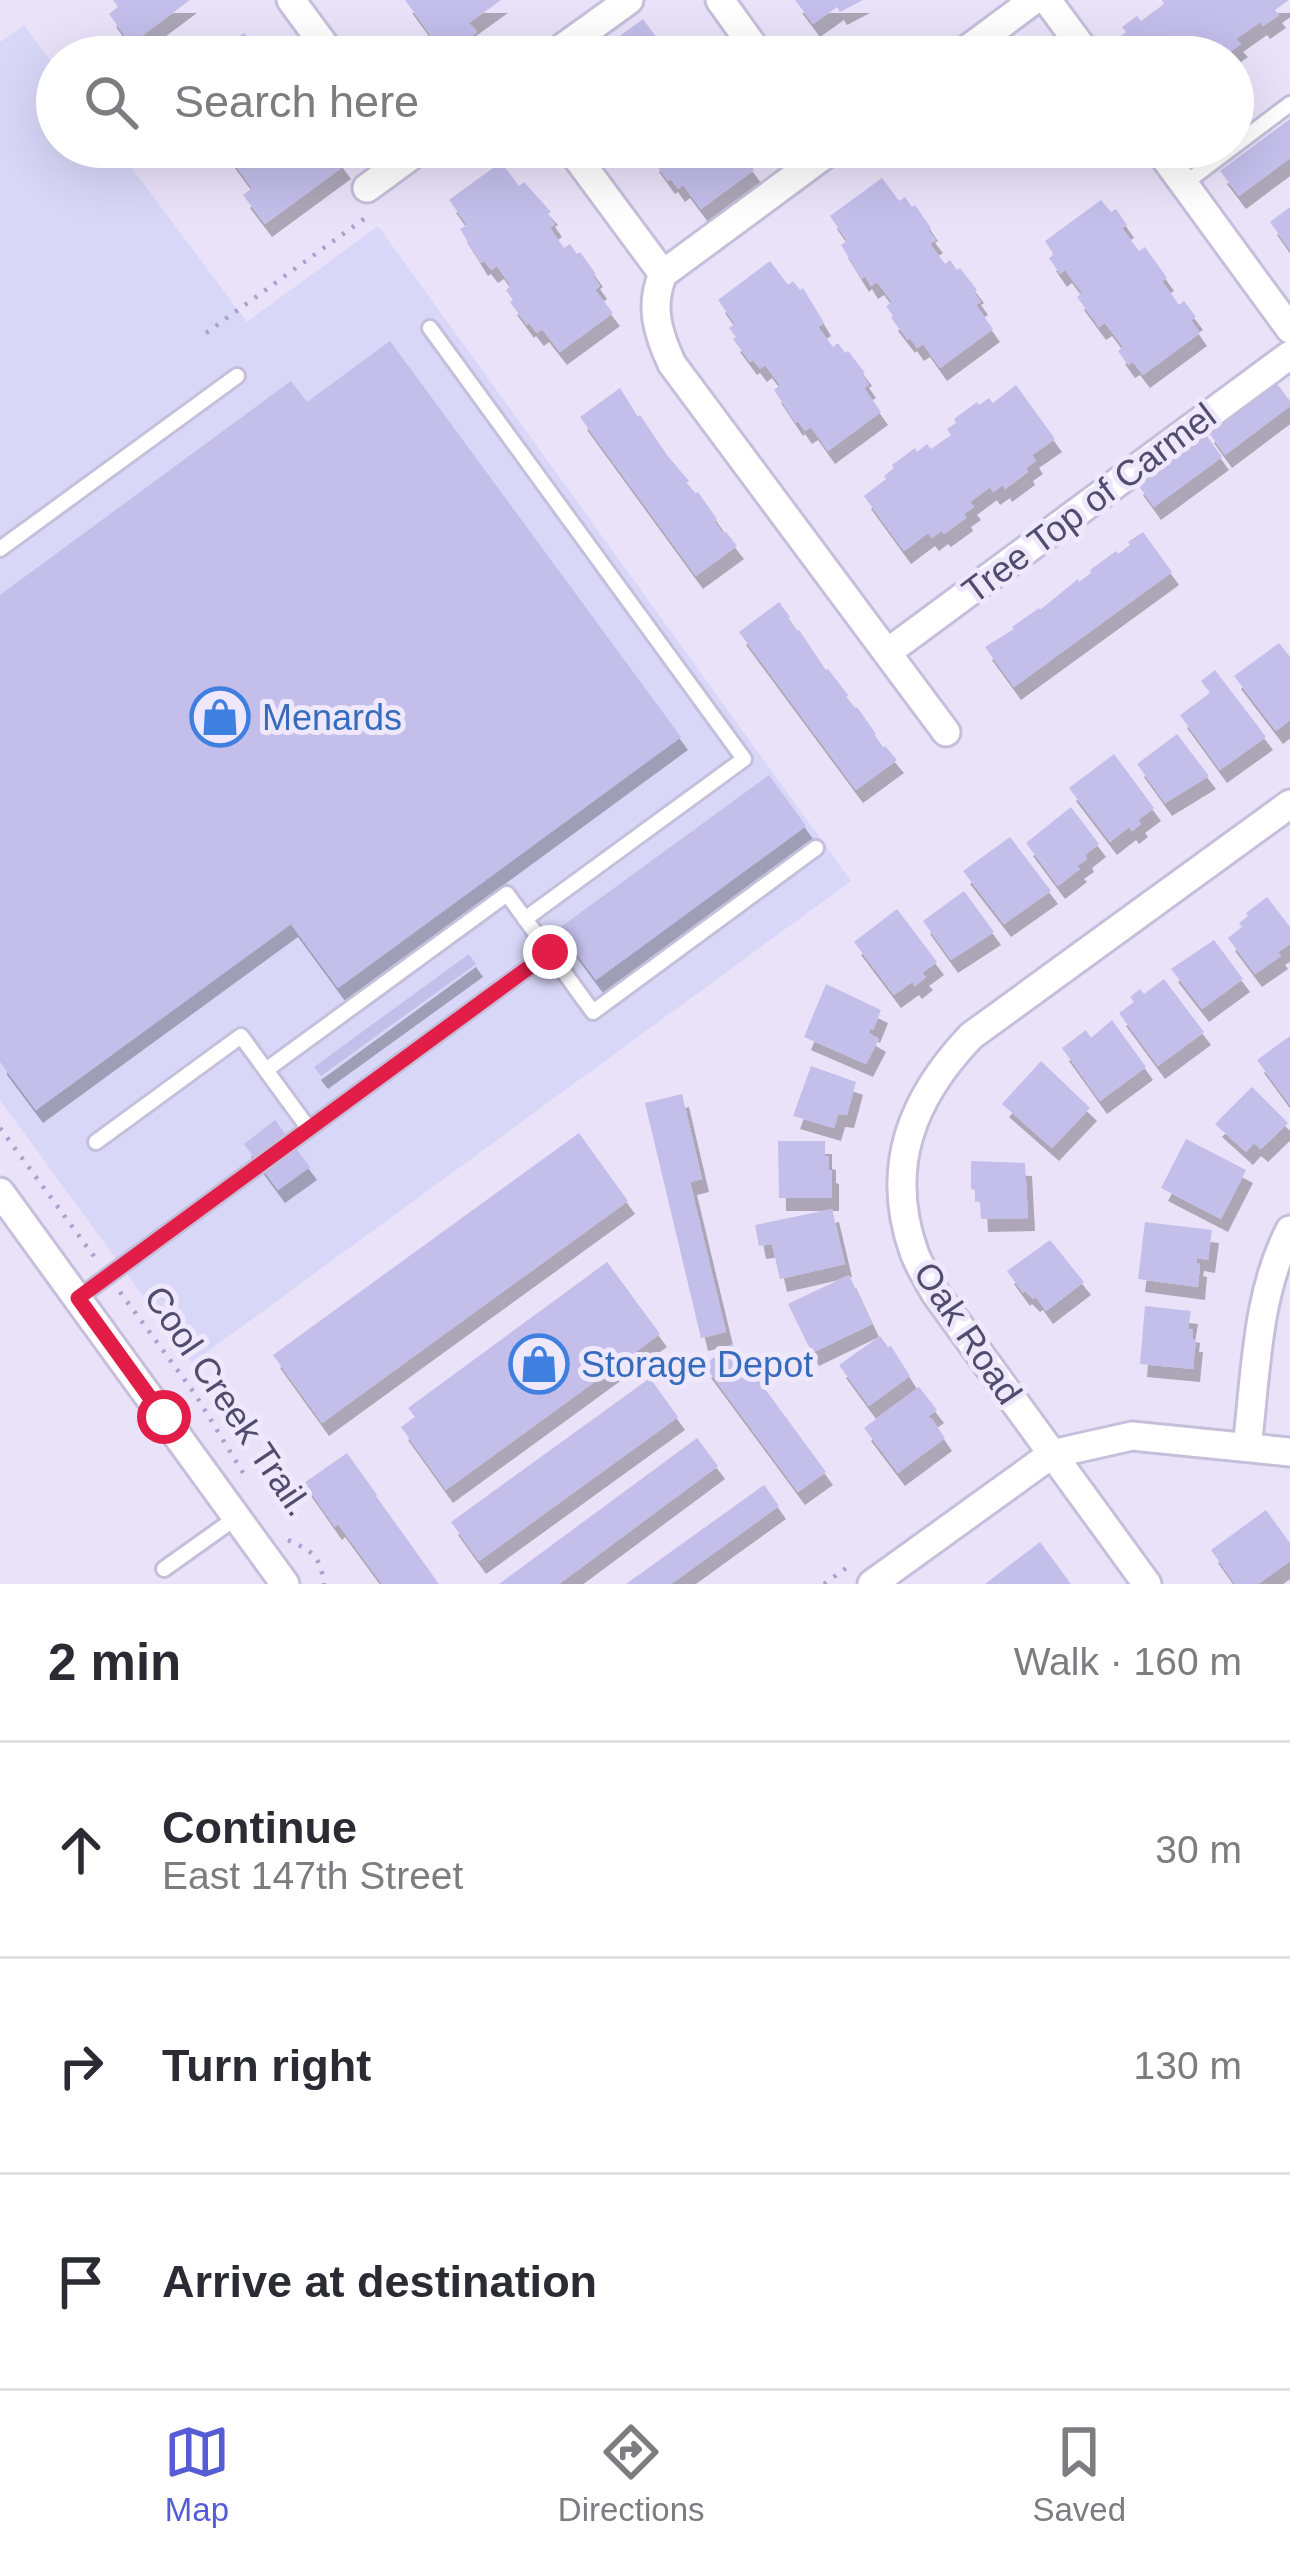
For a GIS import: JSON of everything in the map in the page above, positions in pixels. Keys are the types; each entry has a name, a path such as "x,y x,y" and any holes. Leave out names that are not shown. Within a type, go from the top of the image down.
{"street":[{"path":"291,0 318,36"},
{"path":"579,36 628,0"},
{"path":"720,0 746,36"},
{"path":"985,36 1034,0"},
{"path":"1047,0 1074,36"},
{"path":"368,187 393,168"},
{"path":"585,168 663,274"},
{"path":"803,168 663,274 658,286 657,332 672,364 946,732"},
{"path":"1172,168 1290,329"},
{"name":"Tree Top of Carmel","path":"888,652 1290,355"},
{"name":"Oak Road","path":"1147,1584 936,1294 914,1255 901,1183 905,1147 914,1115 933,1082 971,1036 1290,804"},
{"path":"0,1192 286,1584"},
{"path":"1246,1447 1265,1300 1290,1230"},
{"path":"872,1584 1052,1454 1132,1436 1290,1452"}],"lane":[{"path":"1254,131 1290,104"},
{"path":"1184,184 1205,168"},
{"path":"430,328 744,760 525,919"},
{"path":"0,549 237,376"},
{"path":"266,1070 506,894 593,1012 815,848"},
{"path":"78,1298 550,952"},
{"path":"96,1142 241,1036 309,1129"},
{"path":"164,1569 237,1517"}],"path":[{"path":"206,333 383,205 368,187"},
{"name":"Cool Creek Trail.","path":"0,1128 195,1394 249,1483"},
{"name":"Cool Creek Trail.","path":"285,1538 317,1558 324,1584"}],"shaded area":[{"path":"24,25 36,41 36,168 132,168 247,322 378,226 851,881 192,1363 0,1100 0,42"}],"building":[{"path":"113,0 190,0 142,36 125,36 109,14 118,7"},
{"path":"405,0 501,0 469,23 477,32 471,36 431,36"},
{"path":"795,0 863,0 840,12 837,7 813,24"},
{"path":"1162,0 1289,0 1275,10 1279,15 1240,36 1121,36 1126,32 1122,27 1137,16 1141,21 1164,4"},
{"path":"643,19 656,36 620,36"},
{"path":"1290,119 1290,158 1239,196 1220,171 1254,168 1254,146"},
{"path":"237,168 341,168 265,224 243,195 252,188"},
{"path":"493,168 506,168 551,212 555,224 550,228 564,248 570,244 580,252 596,274 600,286 595,290 613,313 560,352 542,329 537,333 527,325 510,302 506,290 511,286 497,266 491,270 481,263 460,229 467,225 449,200"},
{"path":"659,168 754,170 701,209 683,185 678,189"},
{"path":"882,178 899,201 905,197 915,205 936,240 930,244 945,264 950,260 960,268 977,290 981,302 976,305 993,329 940,368 923,344 917,348 891,318 886,306 892,302 877,282 871,286 865,276 862,279 841,245 847,241 830,216"},
{"path":"1101,200 1111,212 1116,209 1127,225 1122,228 1139,251 1145,247 1179,305 1184,301 1196,317 1191,320 1200,333 1143,375 1133,362 1128,365 1118,351 1123,347 1105,323 1099,327 1077,297 1082,293 1049,258 1054,255 1045,241"},
{"path":"1290,207 1290,250 1270,222"},
{"path":"770,261 788,285 793,281 803,288 824,323 818,327 833,347 838,343 848,351 865,373 869,385 864,388 881,412 828,451 811,427 805,431 796,423 774,390 780,385 765,365 760,369 750,362 733,339 729,328 735,324 718,300"},
{"path":"390,341 681,737 338,988 291,924 36,1110 0,1062 0,595 291,381 307,402"},
{"path":"1274,380 1290,406 1225,455 1207,430"},
{"path":"1016,385 1055,439 1032,455 1036,461 1026,468 1028,472 1005,489 1003,485 993,492 990,487 970,502 974,507 964,514 966,518 944,534 941,531 932,538 928,533 904,551 864,496 915,448 917,452 927,444 931,449 951,435 947,429 956,423 954,419 977,402 989,398 993,403"},
{"path":"620,388 689,481 686,483 698,492 714,521 737,546 696,576 580,417"},
{"path":"1204,432 1222,457 1154,507 1136,482"},
{"path":"1143,532 1172,572 1014,687 985,647"},
{"path":"779,602 883,748 897,760 856,790 739,632"},
{"path":"1279,643 1290,657 1290,720 1276,731 1234,676"},
{"path":"1215,670 1266,737 1220,770 1180,715 1210,693 1201,681"},
{"path":"1177,734 1209,776 1165,803 1137,764"},
{"path":"1114,754 1154,808 1132,831 1129,827 1110,842 1069,788"},
{"path":"769,775 806,826 596,980 558,929"},
{"path":"1071,807 1099,844 1085,855 1087,859 1077,866 1080,869 1058,886 1026,843"},
{"path":"1010,837 1051,891 1004,924 963,871"},
{"path":"964,891 994,932 951,960 923,921"},
{"path":"1267,897 1290,927 1290,944 1255,974 1228,938 1242,927 1239,923 1246,913"},
{"path":"897,909 937,962 922,973 926,977 915,986 912,982 894,995 854,942"},
{"path":"1214,940 1243,979 1202,1009 1171,969"},
{"path":"469,954 476,964 321,1076 314,1067"},
{"path":"1164,979 1204,1032 1158,1066 1119,1013 1134,1002 1130,997 1140,989 1144,994"},
{"path":"826,984 881,1010 869,1033 879,1039 866,1064 804,1037"},
{"path":"1112,1020 1146,1067 1100,1101 1062,1048 1086,1030 1091,1038"},
{"path":"1290,1036 1290,1105 1257,1060"},
{"path":"1041,1061 1090,1108 1052,1148 1002,1104"},
{"path":"811,1066 856,1082 847,1115 838,1114 834,1128 793,1116"},
{"path":"1252,1087 1288,1123 1261,1149 1254,1143 1246,1152 1215,1124"},
{"path":"682,1094 702,1179 690,1182 726,1332 701,1338 645,1103"},
{"path":"275,1120 310,1167 278,1190 244,1144"},
{"path":"579,1133 628,1201 322,1423 273,1355"},
{"path":"1186,1139 1246,1170 1221,1219 1161,1188"},
{"path":"778,1141 825,1141 832,1198 779,1198"},
{"path":"971,1161 1025,1163 1028,1218 981,1219 980,1201 975,1202 971,1189"},
{"path":"832,1209 845,1264 780,1279 772,1244 759,1246 755,1225"},
{"path":"1145,1222 1212,1230 1208,1260 1197,1258 1198,1287 1138,1279"},
{"path":"1050,1240 1084,1282 1046,1311 1036,1297 1023,1293 1007,1271"},
{"path":"607,1262 660,1334 446,1490 401,1427 415,1417 408,1408"},
{"path":"849,1275 872,1324 812,1353 788,1304"},
{"path":"1145,1306 1191,1311 1188,1329 1196,1339 1193,1369 1140,1364"},
{"path":"880,1336 910,1376 869,1406 839,1365"},
{"path":"732,1344 826,1472 798,1492 704,1365"},
{"path":"650,1378 678,1417 479,1561 451,1522"},
{"path":"919,1387 937,1410 927,1417 945,1438 898,1473 864,1428"},
{"path":"697,1438 718,1466 559,1584 499,1584"},
{"path":"347,1453 439,1584 382,1584 304,1483"},
{"path":"764,1485 779,1506 671,1584 626,1584"},
{"path":"1266,1510 1290,1543 1290,1561 1258,1584 1235,1584 1211,1550"},
{"path":"1040,1542 1071,1584 985,1584"}],"place":[{"name":"Menards","path":"220,717"},
{"name":"Storage Depot","path":"539,1364"}],"route":[{"path":"164,1417 78,1298 550,952"}]}
